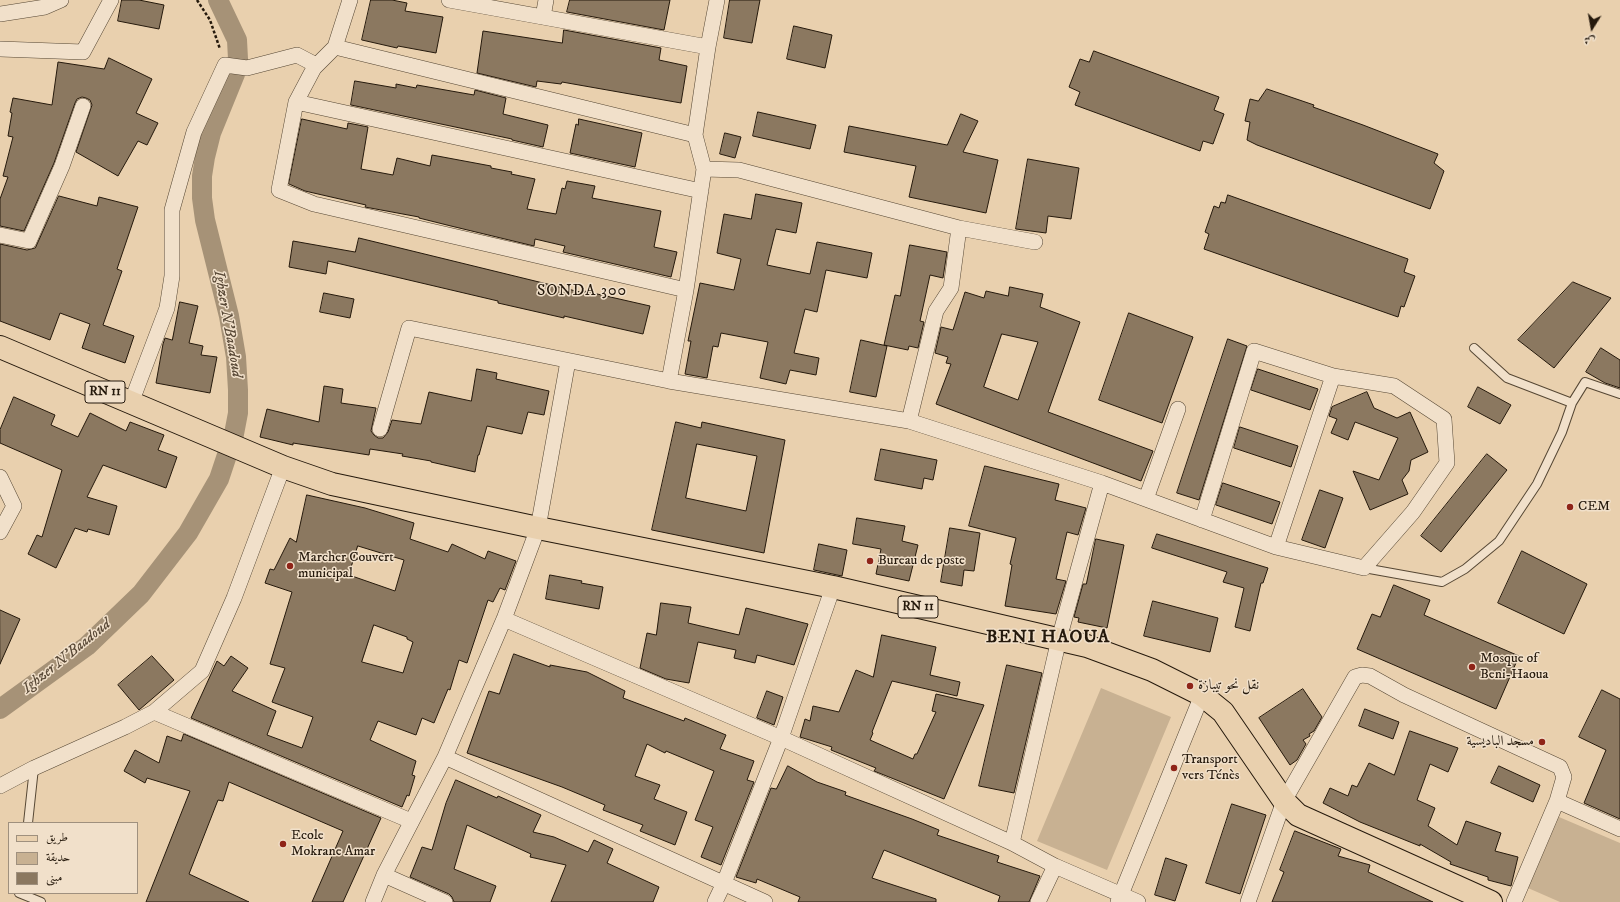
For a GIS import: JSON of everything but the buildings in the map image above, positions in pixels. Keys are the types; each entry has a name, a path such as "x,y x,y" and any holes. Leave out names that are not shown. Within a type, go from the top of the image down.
{"main road":[{"name":"RN 11","path":"0,347 276,464 332,484 538,528 833,587 1087,646 1152,670 1202,695 1223,712 1284,801 1298,815 1491,902"}],"street":[{"path":"3,9 45,7 61,0"},
{"path":"0,48 83,52 111,0"},
{"path":"350,0 335,47 316,65 296,102 279,190 314,204 686,290"},
{"path":"449,0 708,47"},
{"path":"543,17 546,0"},
{"path":"669,381 686,290 704,169 695,135 708,47 717,0"},
{"path":"335,47 695,135"},
{"path":"131,403 167,308 172,276 172,210 192,139 225,65 247,68 297,55 316,65"},
{"path":"296,102 701,191"},
{"path":"0,235 29,242 62,166 83,106"},
{"path":"704,169 739,170 959,228 1035,242"},
{"path":"909,421 936,311 951,288 959,228"},
{"path":"380,429 409,328 669,381 909,421 1102,483 1202,520 1276,547 1364,568 1414,512 1447,463 1444,419 1394,386 1333,376 1254,351 1202,520"},
{"path":"373,902 384,875 445,757 504,619 538,528 568,361"},
{"path":"1276,547 1333,376"},
{"path":"1146,499 1178,409"},
{"path":"0,786 34,768 125,727 154,712 202,671 234,598 276,464"},
{"path":"0,477 14,506 0,532"},
{"path":"1012,843 1059,639 1102,483"},
{"path":"715,902 724,883 781,738 833,587"},
{"path":"504,619 781,738 1012,843 1119,898 1138,902"},
{"path":"1248,902 1284,801 1355,677 1362,675 1370,676 1404,695 1560,767 1564,777 1557,802 1514,902"},
{"path":"1119,898 1202,695"},
{"path":"154,712 411,821"},
{"path":"445,757 765,902"},
{"path":"1557,802 1620,829"},
{"path":"1038,902 1055,866"},
{"path":"384,875 445,902"}],"lane":[{"path":"1474,348 1507,378 1572,403"},
{"path":"1364,568 1442,582 1465,569 1499,541 1536,484 1562,432 1572,403 1585,382 1620,394"},
{"path":"28,822 34,768"},
{"path":"21,894 41,902"}],"path":[{"path":"197,0 210,20 225,65"}],"green space":[{"path":"1101,688 1171,717 1107,870 1037,841"},
{"path":"1559,817 1620,843 1620,902 1560,902 1528,888"}],"waterway":[{"name":"Ighzer N'Baadoud","path":"0,709 87,646 141,594 188,533 219,479 234,434 238,413 236,357 229,316 205,220 202,198 202,176 211,133 235,74 238,59 237,40 218,0"}],"place":[{"name":"CEM","path":"1570,507"},
{"name":"Bureau de poste","path":"870,561"},
{"name":"Marcher Couvert municipal","path":"290,566"},
{"name":"Mosque of Beni-Haoua","path":"1472,667"},
{"name":"نقل نحو تيبازة","path":"1190,686"},
{"name":"مسجد الباديسية","path":"1542,742"},
{"name":"Transport vers Ténès","path":"1174,768"},
{"name":"Ecole Mokrane Amar","path":"283,844"}],"district":[{"name":"SONDA 300","path":"582,292"},
{"name":"BENI HAOUA","path":"1048,638"}]}
